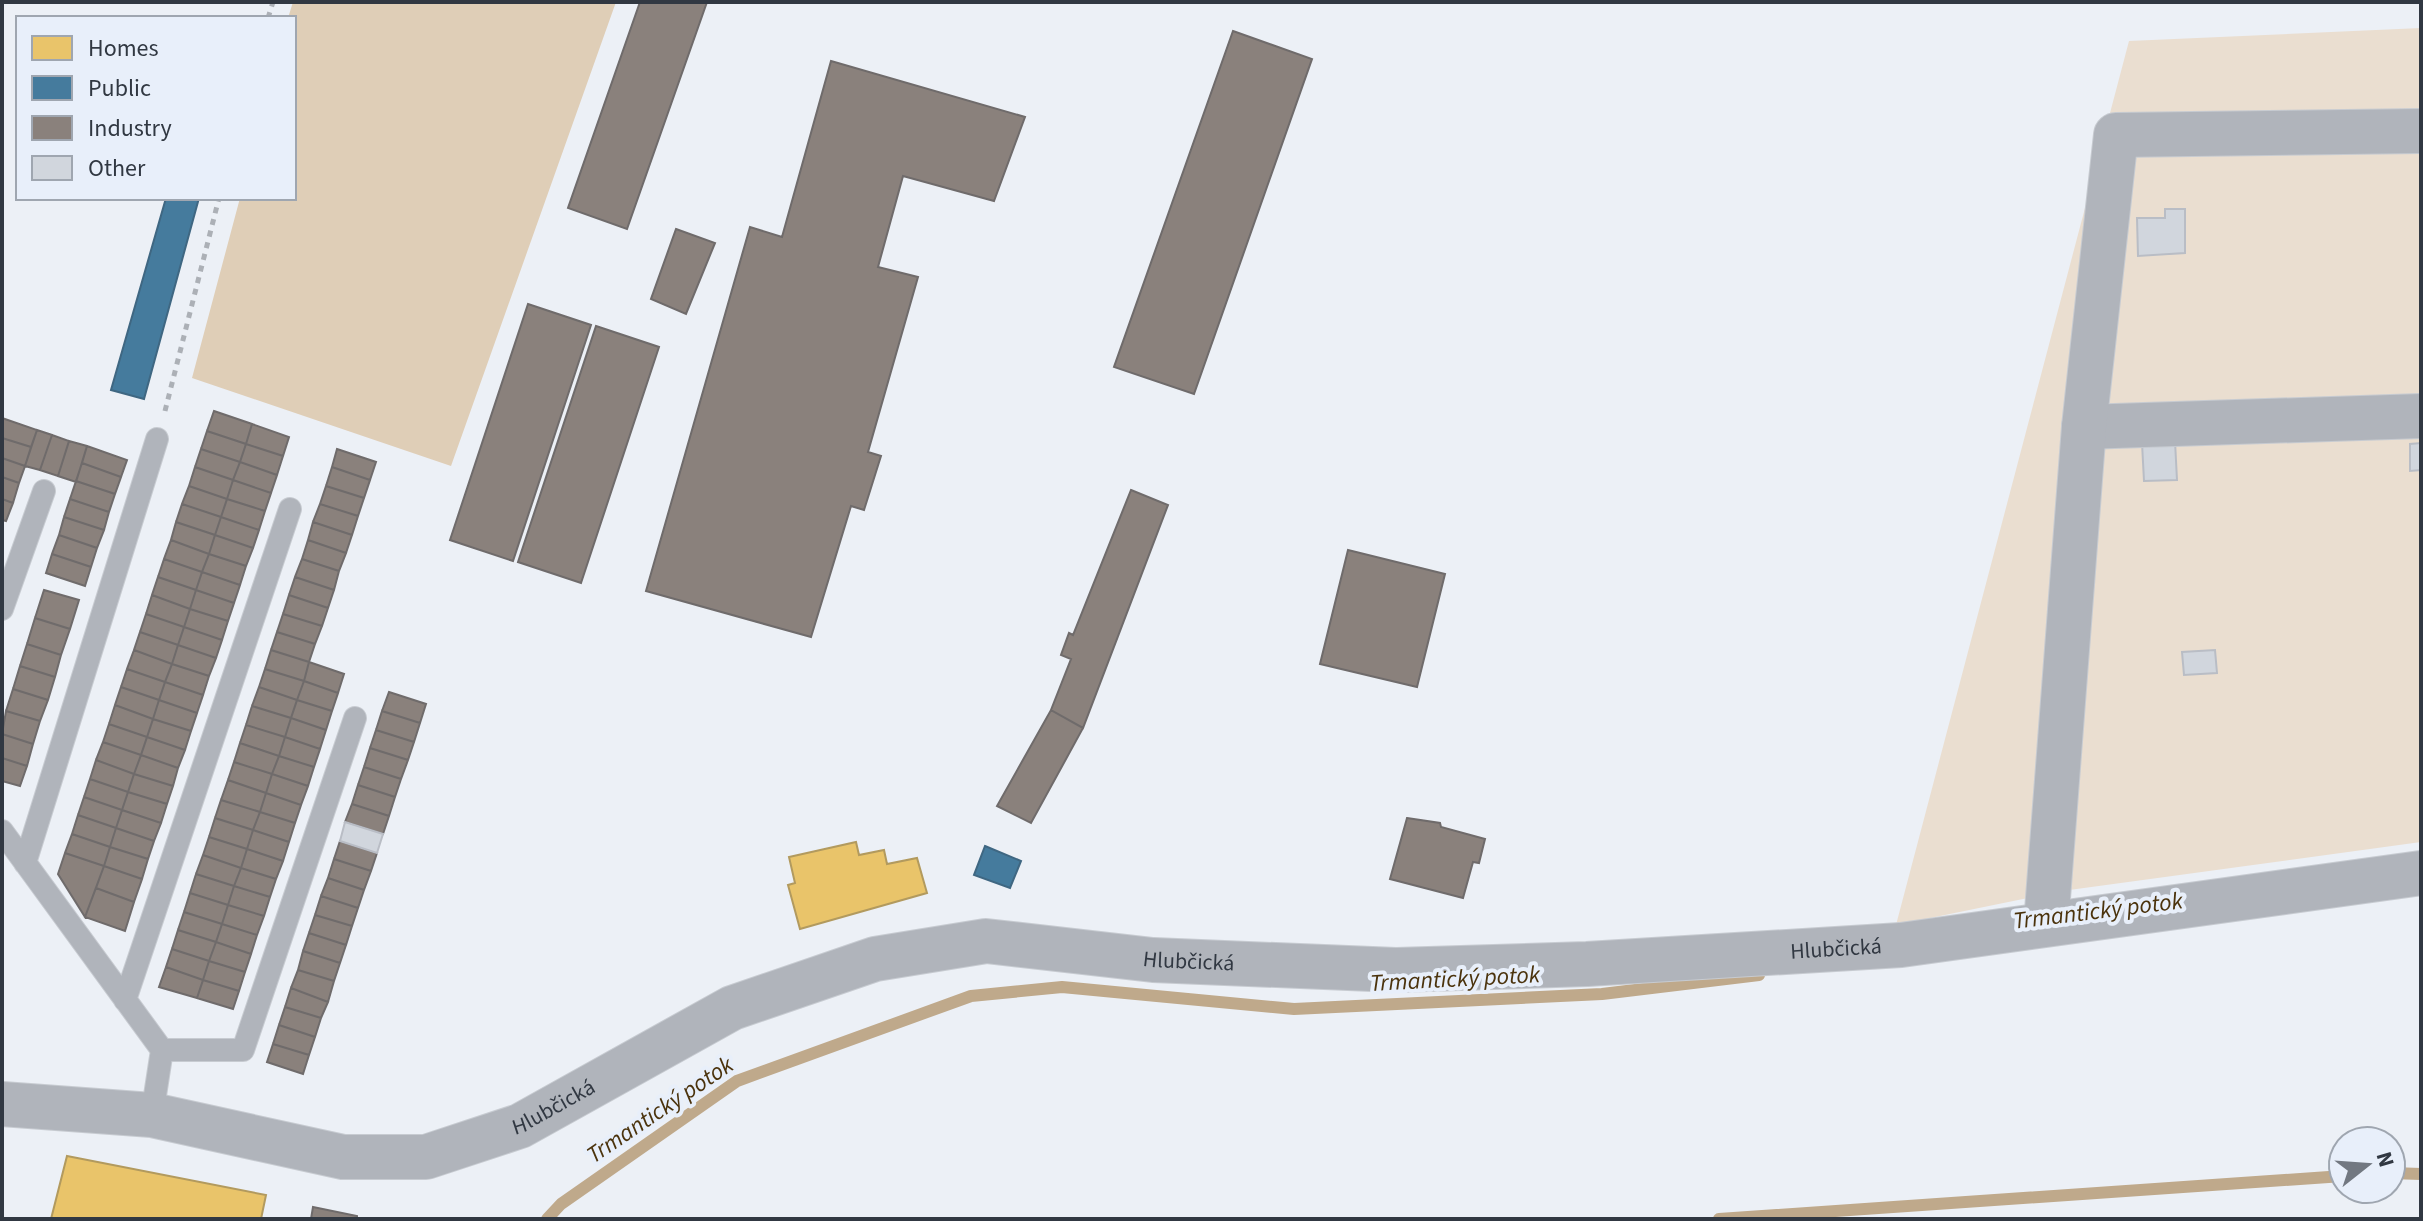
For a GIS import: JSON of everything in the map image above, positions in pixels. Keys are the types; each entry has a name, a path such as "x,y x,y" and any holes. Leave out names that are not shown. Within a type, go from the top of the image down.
{"street":[{"path":"2046,924 2084,427 2116,135 2421,131"},
{"path":"2084,427 2421,416"},
{"name":"Hlubčická","path":"2,1104 152,1115 343,1157 426,1157 520,1126 732,1008 875,959 986,941 1153,960 1396,970 1587,964 1901,945 2421,873"}],"lane":[{"path":"25,863 157,439"},
{"path":"2,609 44,491"},
{"path":"125,1000 290,509"},
{"path":"162,1050 243,1050 355,718"},
{"path":"2,831 162,1050 152,1115"}],"path":[{"path":"157,439 218,200"}],"shaded area":[{"path":"293,2 616,2 451,466 192,378 239,200 296,200 296,16 289,16"},
{"path":"2421,28 2421,842 2062,891 1896,925 2129,41"}],"building: Homes":[{"path":"856,842 859,855 884,850 887,864 917,858 927,893 800,929 788,885 795,883 789,857"},
{"path":"67,1156 266,1195 261,1219 51,1219"}],"building: Public":[{"path":"165,200 198,200 144,399 111,390"},
{"path":"985,846 1021,861 1010,888 974,875"}],"building: Industry":[{"path":"640,2 707,2 627,229 568,208"},
{"path":"1233,31 1312,59 1194,394 1114,367"},
{"path":"831,61 1025,117 994,201 903,176 878,267 918,277 868,452 881,456 864,510 851,506 811,637 646,591 750,227 782,237"},
{"path":"676,229 715,243 686,314 651,299"},
{"path":"528,304 591,325 513,561 450,540"},
{"path":"596,326 659,347 581,583 518,562"},
{"path":"214,411 252,424 246,444 207,431"},
{"path":"2,418 37,430 31,447 2,438"},
{"path":"252,424 289,437 283,456 246,444"},
{"path":"37,430 52,435 40,470 25,466"},
{"path":"207,431 246,444 240,462 201,449"},
{"path":"52,435 69,441 58,476 40,470"},
{"path":"2,438 31,447 25,466 2,458"},
{"path":"69,441 87,446 76,482 58,476"},
{"path":"246,444 283,456 277,475 240,462"},
{"path":"87,446 127,460 121,477 82,463"},
{"path":"201,449 240,462 233,480 195,467"},
{"path":"337,449 376,462 370,480 332,467"},
{"path":"2,458 25,466 19,483 2,477"},
{"path":"240,462 277,475 271,493 233,480"},
{"path":"82,463 121,477 115,494 76,481"},
{"path":"195,467 233,480 227,499 189,486"},
{"path":"332,467 370,480 364,498 326,486"},
{"path":"2,477 19,483 13,503 2,499"},
{"path":"233,480 271,493 265,511 227,499"},
{"path":"76,481 115,494 109,512 70,499"},
{"path":"189,486 227,499 221,517 182,504"},
{"path":"326,486 364,498 358,516 320,504"},
{"path":"1131,490 1168,505 1083,728 1051,710 1071,659 1061,655 1069,633 1073,635"},
{"path":"2,499 13,503 6,521 2,520"},
{"path":"70,499 109,512 104,530 64,517"},
{"path":"227,499 265,511 259,530 221,517"},
{"path":"182,504 221,517 215,535 176,522"},
{"path":"320,504 358,516 352,535 313,522"},
{"path":"64,517 104,530 97,548 59,535"},
{"path":"221,517 259,530 253,548 215,535"},
{"path":"176,522 215,535 209,554 171,540"},
{"path":"313,522 352,535 346,553 308,540"},
{"path":"59,535 97,548 91,567 52,554"},
{"path":"215,535 253,548 246,566 209,554"},
{"path":"171,540 209,554 202,572 164,559"},
{"path":"308,540 346,553 339,571 302,559"},
{"path":"1348,550 1445,574 1417,687 1320,664"},
{"path":"52,554 91,567 85,586 46,573"},
{"path":"209,554 246,566 240,585 202,572"},
{"path":"164,559 202,572 196,590 158,577"},
{"path":"302,559 339,571 334,590 295,577"},
{"path":"202,572 240,585 234,603 196,590"},
{"path":"158,577 196,590 190,609 152,595"},
{"path":"295,577 334,590 328,608 289,595"},
{"path":"44,590 79,600 70,629 35,618"},
{"path":"196,590 234,603 228,621 190,609"},
{"path":"152,595 190,609 184,627 146,614"},
{"path":"289,595 328,608 322,626 283,614"},
{"path":"190,609 228,621 222,640 184,627"},
{"path":"146,614 184,627 178,645 140,632"},
{"path":"283,614 322,626 315,644 277,632"},
{"path":"35,618 70,629 61,655 27,644"},
{"path":"184,627 222,640 216,658 178,645"},
{"path":"140,632 178,645 172,664 134,650"},
{"path":"277,632 315,644 309,662 271,650"},
{"path":"27,644 61,655 55,677 20,666"},
{"path":"178,645 216,658 209,676 172,664"},
{"path":"134,650 172,664 165,682 127,669"},
{"path":"271,650 309,662 304,681 265,669"},
{"path":"309,662 344,674 338,693 304,681"},
{"path":"172,664 209,676 203,695 165,682"},
{"path":"20,666 55,677 48,700 13,689"},
{"path":"127,669 165,682 159,700 121,687"},
{"path":"265,669 304,681 297,700 259,687"},
{"path":"304,681 338,693 332,711 297,700"},
{"path":"165,682 203,695 197,713 159,700"},
{"path":"121,687 159,700 153,719 115,705"},
{"path":"259,687 297,700 291,718 252,706"},
{"path":"13,689 48,700 40,721 6,711"},
{"path":"389,692 426,704 420,723 382,711"},
{"path":"159,700 197,713 191,731 153,719"},
{"path":"297,700 332,711 326,730 291,718"},
{"path":"115,705 153,719 147,737 109,724"},
{"path":"252,706 291,718 285,737 246,725"},
{"path":"1051,710 1083,728 1031,823 997,806"},
{"path":"6,711 40,721 33,744 2,734"},
{"path":"382,711 420,723 414,742 376,730"},
{"path":"291,718 326,730 320,749 285,737"},
{"path":"153,719 191,731 185,750 147,737"},
{"path":"109,724 147,737 141,755 103,742"},
{"path":"246,725 285,737 279,756 240,743"},
{"path":"376,730 414,742 408,760 370,748"},
{"path":"2,734 33,744 27,766 2,758"},
{"path":"147,737 185,750 178,768 141,755"},
{"path":"285,737 320,749 314,767 279,756"},
{"path":"103,742 141,755 134,774 96,760"},
{"path":"240,743 279,756 272,774 234,762"},
{"path":"370,748 408,760 401,779 364,767"},
{"path":"141,755 178,768 173,786 134,774"},
{"path":"279,756 314,767 308,786 272,774"},
{"path":"2,758 27,766 20,786 2,781"},
{"path":"96,760 134,774 128,792 90,779"},
{"path":"234,762 272,774 266,793 228,780"},
{"path":"364,767 401,779 395,797 358,785"},
{"path":"134,774 173,786 167,804 128,792"},
{"path":"272,774 308,786 301,805 266,793"},
{"path":"90,779 128,792 122,810 84,797"},
{"path":"228,780 266,793 260,812 221,800"},
{"path":"358,785 395,797 389,816 352,804"},
{"path":"128,792 167,804 161,823 122,810"},
{"path":"266,793 301,805 295,823 260,812"},
{"path":"84,797 122,810 116,828 78,815"},
{"path":"221,800 260,812 253,830 215,818"},
{"path":"352,804 389,816 383,834 345,822"},
{"path":"122,810 161,823 154,841 116,828"},
{"path":"260,812 295,823 289,842 253,830"},
{"path":"78,815 116,828 110,847 72,834"},
{"path":"215,818 253,830 247,849 209,837"},
{"path":"1407,818 1440,823 1441,827 1485,839 1479,863 1473,862 1463,898 1390,879"},
{"path":"116,828 154,841 148,859 110,847"},
{"path":"253,830 289,842 283,861 247,849"},
{"path":"72,834 110,847 104,866 65,853"},
{"path":"209,837 247,849 241,868 203,855"},
{"path":"340,841 377,853 371,871 334,859"},
{"path":"110,847 148,859 142,879 104,866"},
{"path":"247,849 283,861 276,879 241,868"},
{"path":"65,853 104,866 85,917 58,874"},
{"path":"203,855 241,868 234,886 196,874"},
{"path":"334,859 371,871 364,890 328,878"},
{"path":"104,866 142,879 134,902 96,888"},
{"path":"241,868 276,879 270,897 234,886"},
{"path":"196,874 234,886 228,905 190,893"},
{"path":"328,878 364,890 358,908 321,896"},
{"path":"234,886 270,897 264,916 228,905"},
{"path":"96,888 134,902 125,931 85,917"},
{"path":"190,893 228,905 222,924 184,912"},
{"path":"321,896 358,908 352,926 315,915"},
{"path":"228,905 264,916 257,935 222,924"},
{"path":"184,912 222,924 216,942 178,930"},
{"path":"315,915 352,926 346,945 309,933"},
{"path":"222,924 257,935 251,954 216,942"},
{"path":"178,930 216,942 209,961 172,949"},
{"path":"309,933 346,945 340,963 303,951"},
{"path":"216,942 251,954 245,972 209,961"},
{"path":"172,949 209,961 203,980 166,967"},
{"path":"303,951 340,963 334,981 298,970"},
{"path":"209,961 245,972 239,991 203,980"},
{"path":"166,967 203,980 197,998 159,987"},
{"path":"298,970 334,981 328,1002 291,988"},
{"path":"203,980 239,991 233,1009 197,998"},
{"path":"291,988 328,1002 321,1018 285,1007"},
{"path":"285,1007 321,1018 315,1037 279,1025"},
{"path":"279,1025 315,1037 309,1055 273,1044"},
{"path":"273,1044 309,1055 303,1074 267,1062"},
{"path":"313,1207 357,1216 357,1219 311,1219"}],"building: Other":[{"path":"2165,209 2185,209 2185,253 2138,256 2137,218 2165,218"},
{"path":"2175,441 2177,480 2144,481 2142,443"},
{"path":"2421,443 2421,470 2410,471 2410,444"},
{"path":"2215,650 2217,673 2184,675 2182,652"},
{"path":"345,822 383,834 377,853 340,841"}],"waterway":[{"name":"Trmantický potok","path":"547,1219 561,1204 737,1081 971,996 1062,987 1294,1009 1602,994 1759,975"},
{"path":"2407,1174 2421,1174"},
{"path":"1719,1219 2327,1177"}]}
